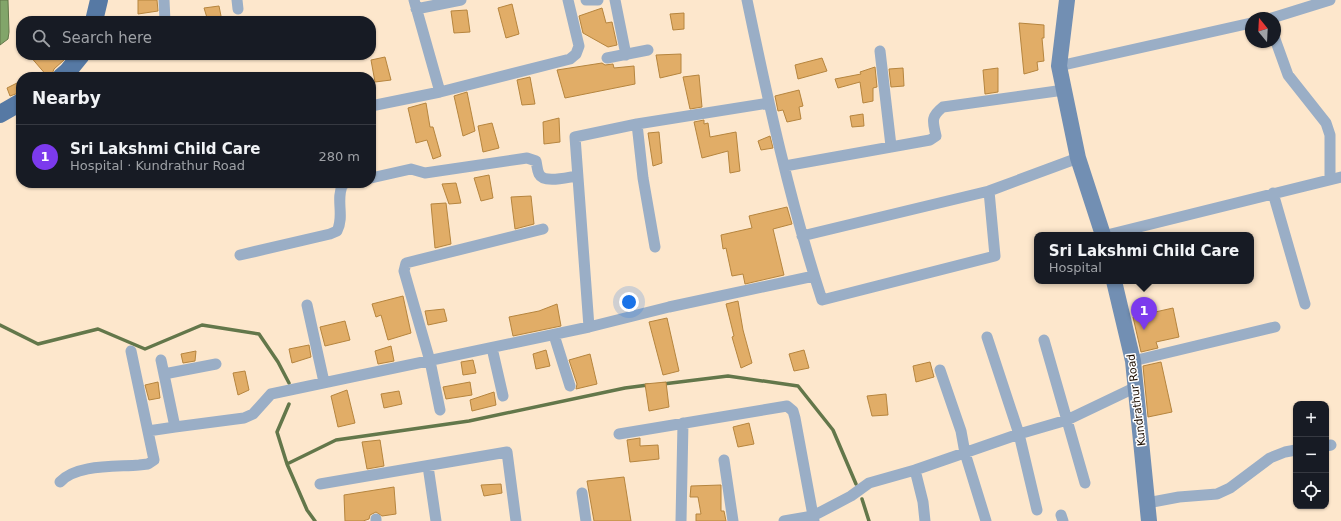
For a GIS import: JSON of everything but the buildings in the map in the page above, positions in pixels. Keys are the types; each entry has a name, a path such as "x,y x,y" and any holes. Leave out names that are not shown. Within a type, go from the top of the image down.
{"main road":[{"path":"95,16 99,0"},
{"path":"66,72 76,60"},
{"path":"0,114 16,105"}],"street":[{"path":"164,0 165,16"},
{"path":"440,92 415,5 461,0"},
{"path":"376,105 440,92 570,58 576,54 579,46 568,0"},
{"path":"586,0 598,0"},
{"path":"615,0 626,55"},
{"path":"747,0 769,104 802,236 822,300 995,256 989,191"},
{"path":"1068,0 1059,66 1078,158 1101,232"},
{"path":"1281,15 1319,2 1330,0"},
{"path":"1059,66 1245,24"},
{"path":"1119,232 1336,178 1330,135 1326,124 1288,75 1278,48"},
{"path":"606,58 648,50"},
{"path":"880,51 891,146"},
{"path":"785,166 930,140 936,136 933,120 935,113 942,107 1064,90"},
{"path":"589,327 575,137 637,124 769,104"},
{"path":"637,124 643,178 655,247"},
{"path":"376,177 412,169 425,172 527,158 536,161 539,174 542,178 548,179 577,176"},
{"path":"802,236 989,191 1078,158"},
{"path":"240,255 330,234 337,231 341,220 340,195 342,188"},
{"path":"1273,193 1305,304"},
{"path":"440,410 430,361 404,271 406,263 542,229"},
{"path":"148,431 244,418 253,414 271,394 554,335 669,307 814,276"},
{"name":"Kundrathur Road","path":"1115,284 1132,361 1149,521"},
{"path":"307,305 324,382"},
{"path":"1132,361 1275,327"},
{"path":"554,335 570,386"},
{"path":"987,337 1019,434 1037,510"},
{"path":"1044,340 1085,483"},
{"path":"492,348 503,396"},
{"path":"60,482 64,477 83,469 148,464 154,460 131,351"},
{"path":"161,360 175,427"},
{"path":"164,374 216,364"},
{"path":"940,370 961,431 965,453 986,521"},
{"path":"784,521 813,519 869,484 915,470 1019,434 1067,420 1134,388"},
{"path":"620,434 787,406 793,411 795,418 813,519"},
{"path":"681,521 683,423"},
{"path":"1147,503 1180,497 1217,494 1230,488 1270,458 1293,451"},
{"path":"320,484 507,452 516,521"},
{"path":"724,460 733,521"},
{"path":"428,466 436,521"},
{"path":"915,470 923,502 925,521"},
{"path":"582,493 586,521"}],"shaded area":[{"path":"0,0 8,0 9,32 8,39 0,45"}],"waterway":[{"path":"0,325 38,344 98,329 145,349 202,325 259,334 278,362 289,383"},
{"path":"663,384 728,376 798,386 833,430 856,484"},
{"path":"289,404 277,432 287,464 336,440 469,421 625,388 648,385"},
{"path":"287,464 307,510 315,521"},
{"path":"862,499 869,521"}],"place":[{"name":"Sri Lakshmi Child Care","path":"1144,330"}]}
